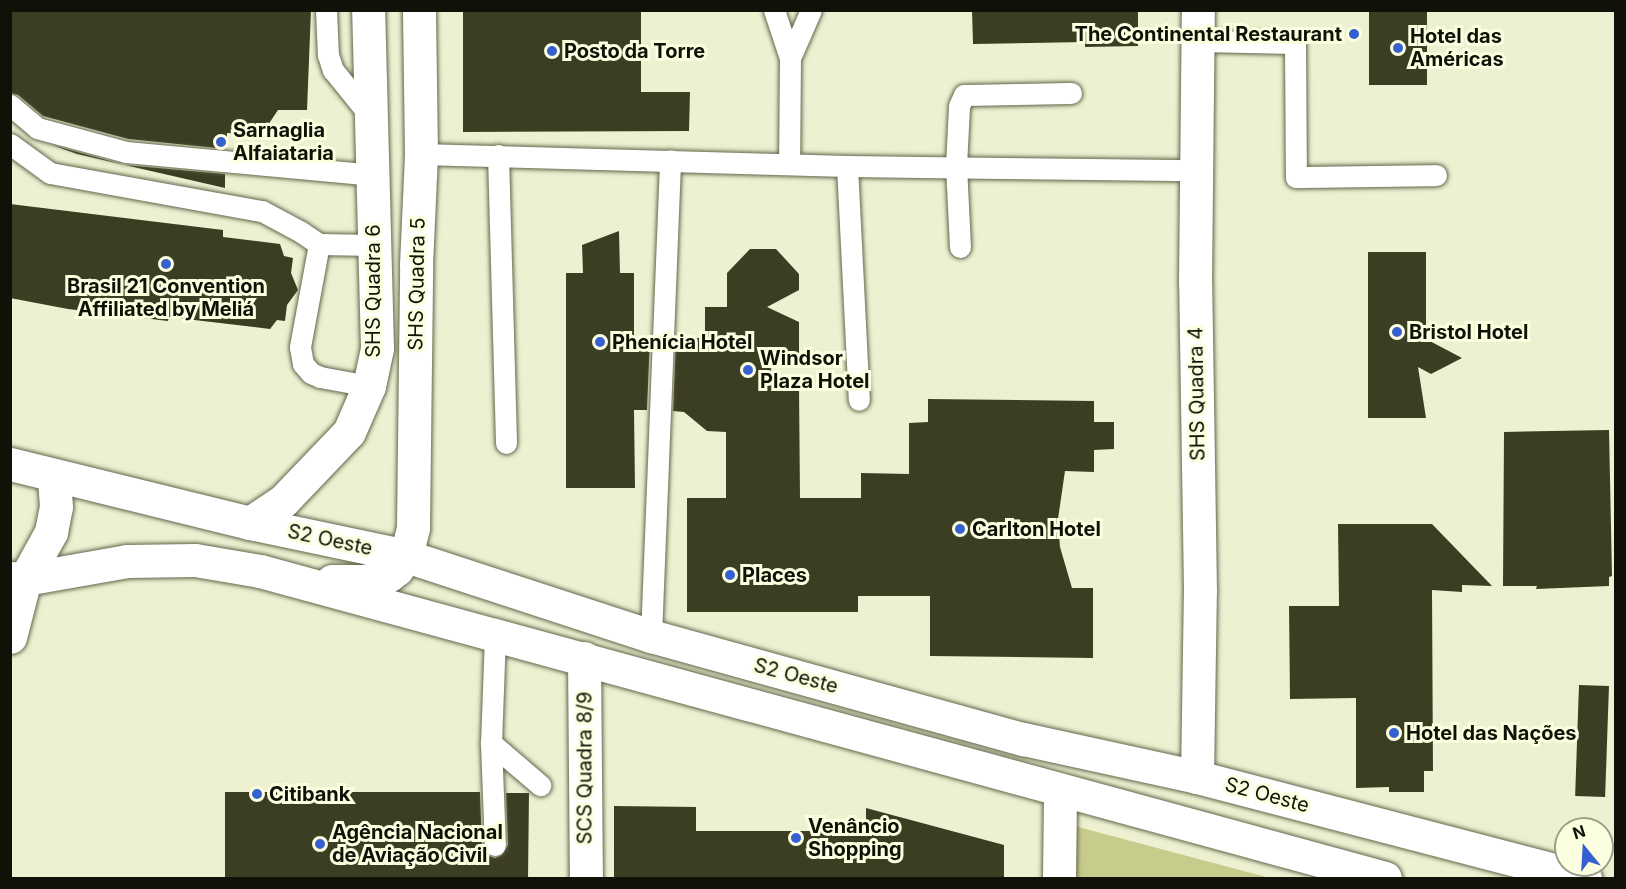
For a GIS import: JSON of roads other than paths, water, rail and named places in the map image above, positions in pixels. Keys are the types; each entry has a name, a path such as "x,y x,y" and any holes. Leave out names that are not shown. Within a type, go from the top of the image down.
{"main road":[{"name":"SHS Quadra 6","path":"250,523 283,501 350,432 369,386 376,348 368,10"},
{"name":"SHS Quadra 5","path":"406,556 413,527 416,265 421,154 418,10"},
{"name":"SHS Quadra 4","path":"1197,777 1200,591 1195,170 1198,26"},
{"name":"S2 Oeste","path":"10,464 250,523 406,556 651,636 1023,739 1197,777 1585,879"},
{"path":"10,637 18,579 51,532 56,507 54,475"},
{"path":"297,582 364,581 379,578 397,569 406,556"},
{"name":"S2 Oeste","path":"18,579 127,561 195,560 260,571 584,658 1060,792 1385,879"},
{"name":"SCS Quadra 8/9","path":"584,658 586,879"},
{"path":"1059,879 1060,792"}],"lane":[{"path":"326,10 328,55 333,70 371,117"},
{"path":"774,10 790,58 789,164"},
{"path":"790,58 811,10"},
{"path":"1198,26 1295,44 1296,177 1436,175"},
{"path":"960,247 956,166 959,106 964,95 1071,93"},
{"path":"10,105 37,128 126,152 372,175"},
{"path":"10,144 50,173 262,211 319,244 374,245"},
{"path":"421,154 847,166 1195,170"},
{"path":"498,155 506,443"},
{"path":"651,636 670,160"},
{"path":"847,166 859,400"},
{"path":"319,244 300,347 303,364 311,374 369,386"},
{"path":"495,635 491,743 495,845"},
{"path":"491,743 540,786"}],"place":[{"name":"The Continental Restaurant","path":"1354,34"},
{"name":"Hotel das Américas","path":"1398,48"},
{"name":"Posto da Torre","path":"552,51"},
{"name":"Sarnaglia Alfaiataria","path":"221,142"},
{"name":"Brasil 21 Convention Affiliated by Meliá","path":"166,264"},
{"name":"Bristol Hotel","path":"1397,332"},
{"name":"Phenícia Hotel","path":"600,342"},
{"name":"Windsor Plaza Hotel","path":"748,370"},
{"name":"Carlton Hotel","path":"960,529"},
{"name":"Places","path":"730,575"},
{"name":"Hotel das Nações","path":"1394,733"},
{"name":"Citibank","path":"257,794"},
{"name":"Venâncio Shopping","path":"796,838"},
{"name":"Agência Nacional de Aviação Civil","path":"320,844"}]}
